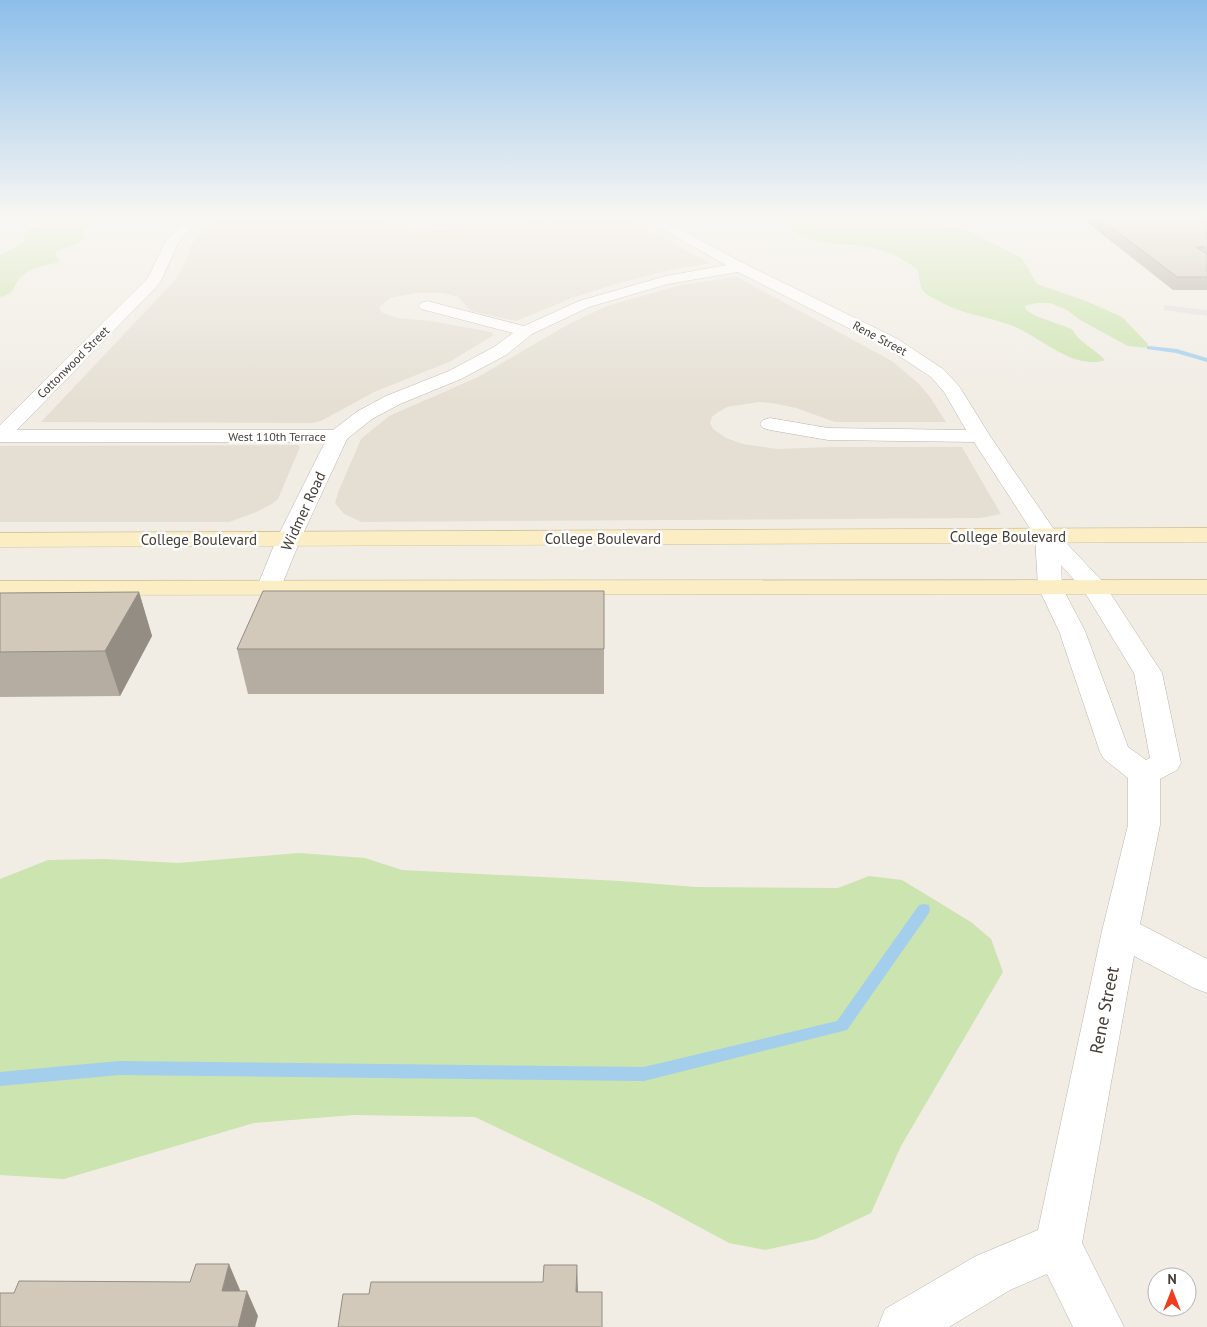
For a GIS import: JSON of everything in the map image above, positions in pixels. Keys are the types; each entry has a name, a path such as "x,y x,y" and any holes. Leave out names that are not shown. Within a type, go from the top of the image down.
{"main road":[{"name":"College Boulevard","path":"0,540 1207,536"},
{"path":"0,588 1207,587"}],"street":[{"name":"Cottonwood Street","path":"0,436 156,278"},
{"name":"West 110th Terrace","path":"0,436 338,436 365,415 392,400 455,375 500,351 526,331 584,304 678,278"},
{"name":"Rene Street","path":"762,278 890,342 930,368 952,390 980,436 1047,536 1094,587 1148,673 1166,763 1144,774 1144,825 1120,931 1058,1246"},
{"path":"426,306 526,331"},
{"path":"770,424 828,434 980,436"},
{"name":"Widmer Road","path":"268,587 289,538 338,436"},
{"path":"1047,536 1050,587 1072,631 1115,752 1144,774"},
{"path":"1120,931 1207,976"},
{"path":"903,1327 993,1272 1058,1246 1099,1327"}],"shaded area":[{"path":"177,278 639,278 572,298 516,321 471,311 458,297 443,293 416,293 390,298 380,307 381,312 397,318 431,321 491,332 494,335 451,361 374,392 321,421 311,423 41,422"},
{"path":"739,278 892,361 918,383 930,397 946,422 835,422 796,408 759,402 727,407 712,417 710,423 713,429 726,438 743,444 777,449 962,447 1001,514 980,518 362,522 344,514 335,503 361,439 389,416 478,377 569,324 607,306 680,285"},
{"path":"1164,305 1207,310 1207,316 1164,310"},
{"path":"298,445 300,447 278,499 254,513 229,522 0,522 0,446"}],"green space":[{"path":"0,278 21,278 12,291 0,297"},
{"path":"919,278 1033,278 1037,284 1086,301 1122,317 1147,343 1149,348 1128,346 1080,320 1067,310 1050,303 1037,303 1025,306 1026,310 1036,316 1072,329 1083,342 1105,360 1081,361 1069,357 1013,326 946,305 924,292"},
{"path":"299,853 365,858 402,870 620,881 696,887 838,888 869,876 902,880 971,922 991,939 1003,972 901,1146 871,1213 816,1239 765,1250 729,1243 651,1201 475,1117 354,1115 254,1123 64,1179 0,1175 0,879 48,860 105,859 178,863"}],"building":[{"path":"263,591 604,591 604,649 237,649"},
{"path":"139,592 105,651 0,652 0,593"},
{"path":"196,1264 229,1264 222,1291 247,1291 238,1327 0,1327 0,1293 14,1293 19,1281 190,1282"},
{"path":"544,1265 577,1265 576,1292 602,1292 602,1327 338,1327 343,1294 369,1294 371,1282 543,1282"}],"waterway":[{"path":"1149,348 1177,351 1207,360"},
{"path":"0,1079 119,1068 644,1074 842,1026 924,909"}]}
